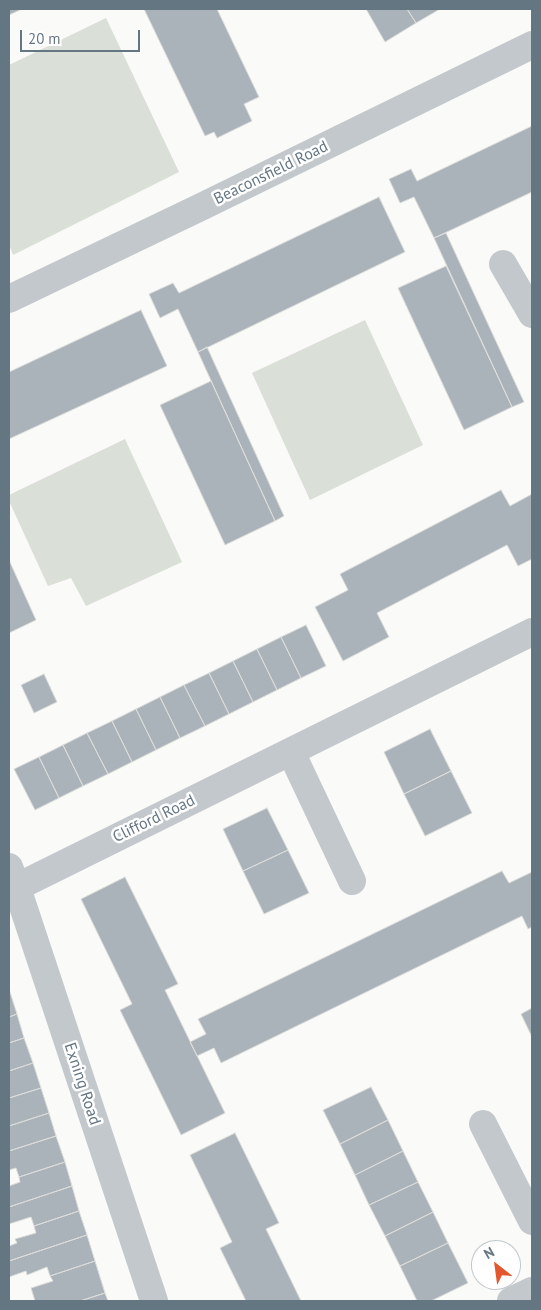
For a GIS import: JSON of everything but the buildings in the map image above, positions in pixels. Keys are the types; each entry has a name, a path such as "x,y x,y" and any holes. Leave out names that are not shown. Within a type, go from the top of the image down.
{"street":[{"name":"Beaconsfield Road","path":"9,299 532,46"},
{"path":"504,264 532,314"},
{"name":"Clifford Road","path":"12,882 291,752 532,632"},
{"path":"291,752 352,881"},
{"name":"Exning Road","path":"12,882 154,1301"},
{"path":"483,1124 532,1221"},
{"path":"511,1301 532,1291"}],"shaded area":[{"path":"106,18 179,172 13,255 9,244 9,65"},
{"path":"365,320 423,445 310,500 252,373"},
{"path":"125,439 182,562 86,606 71,578 48,586 9,501 9,495"}]}
